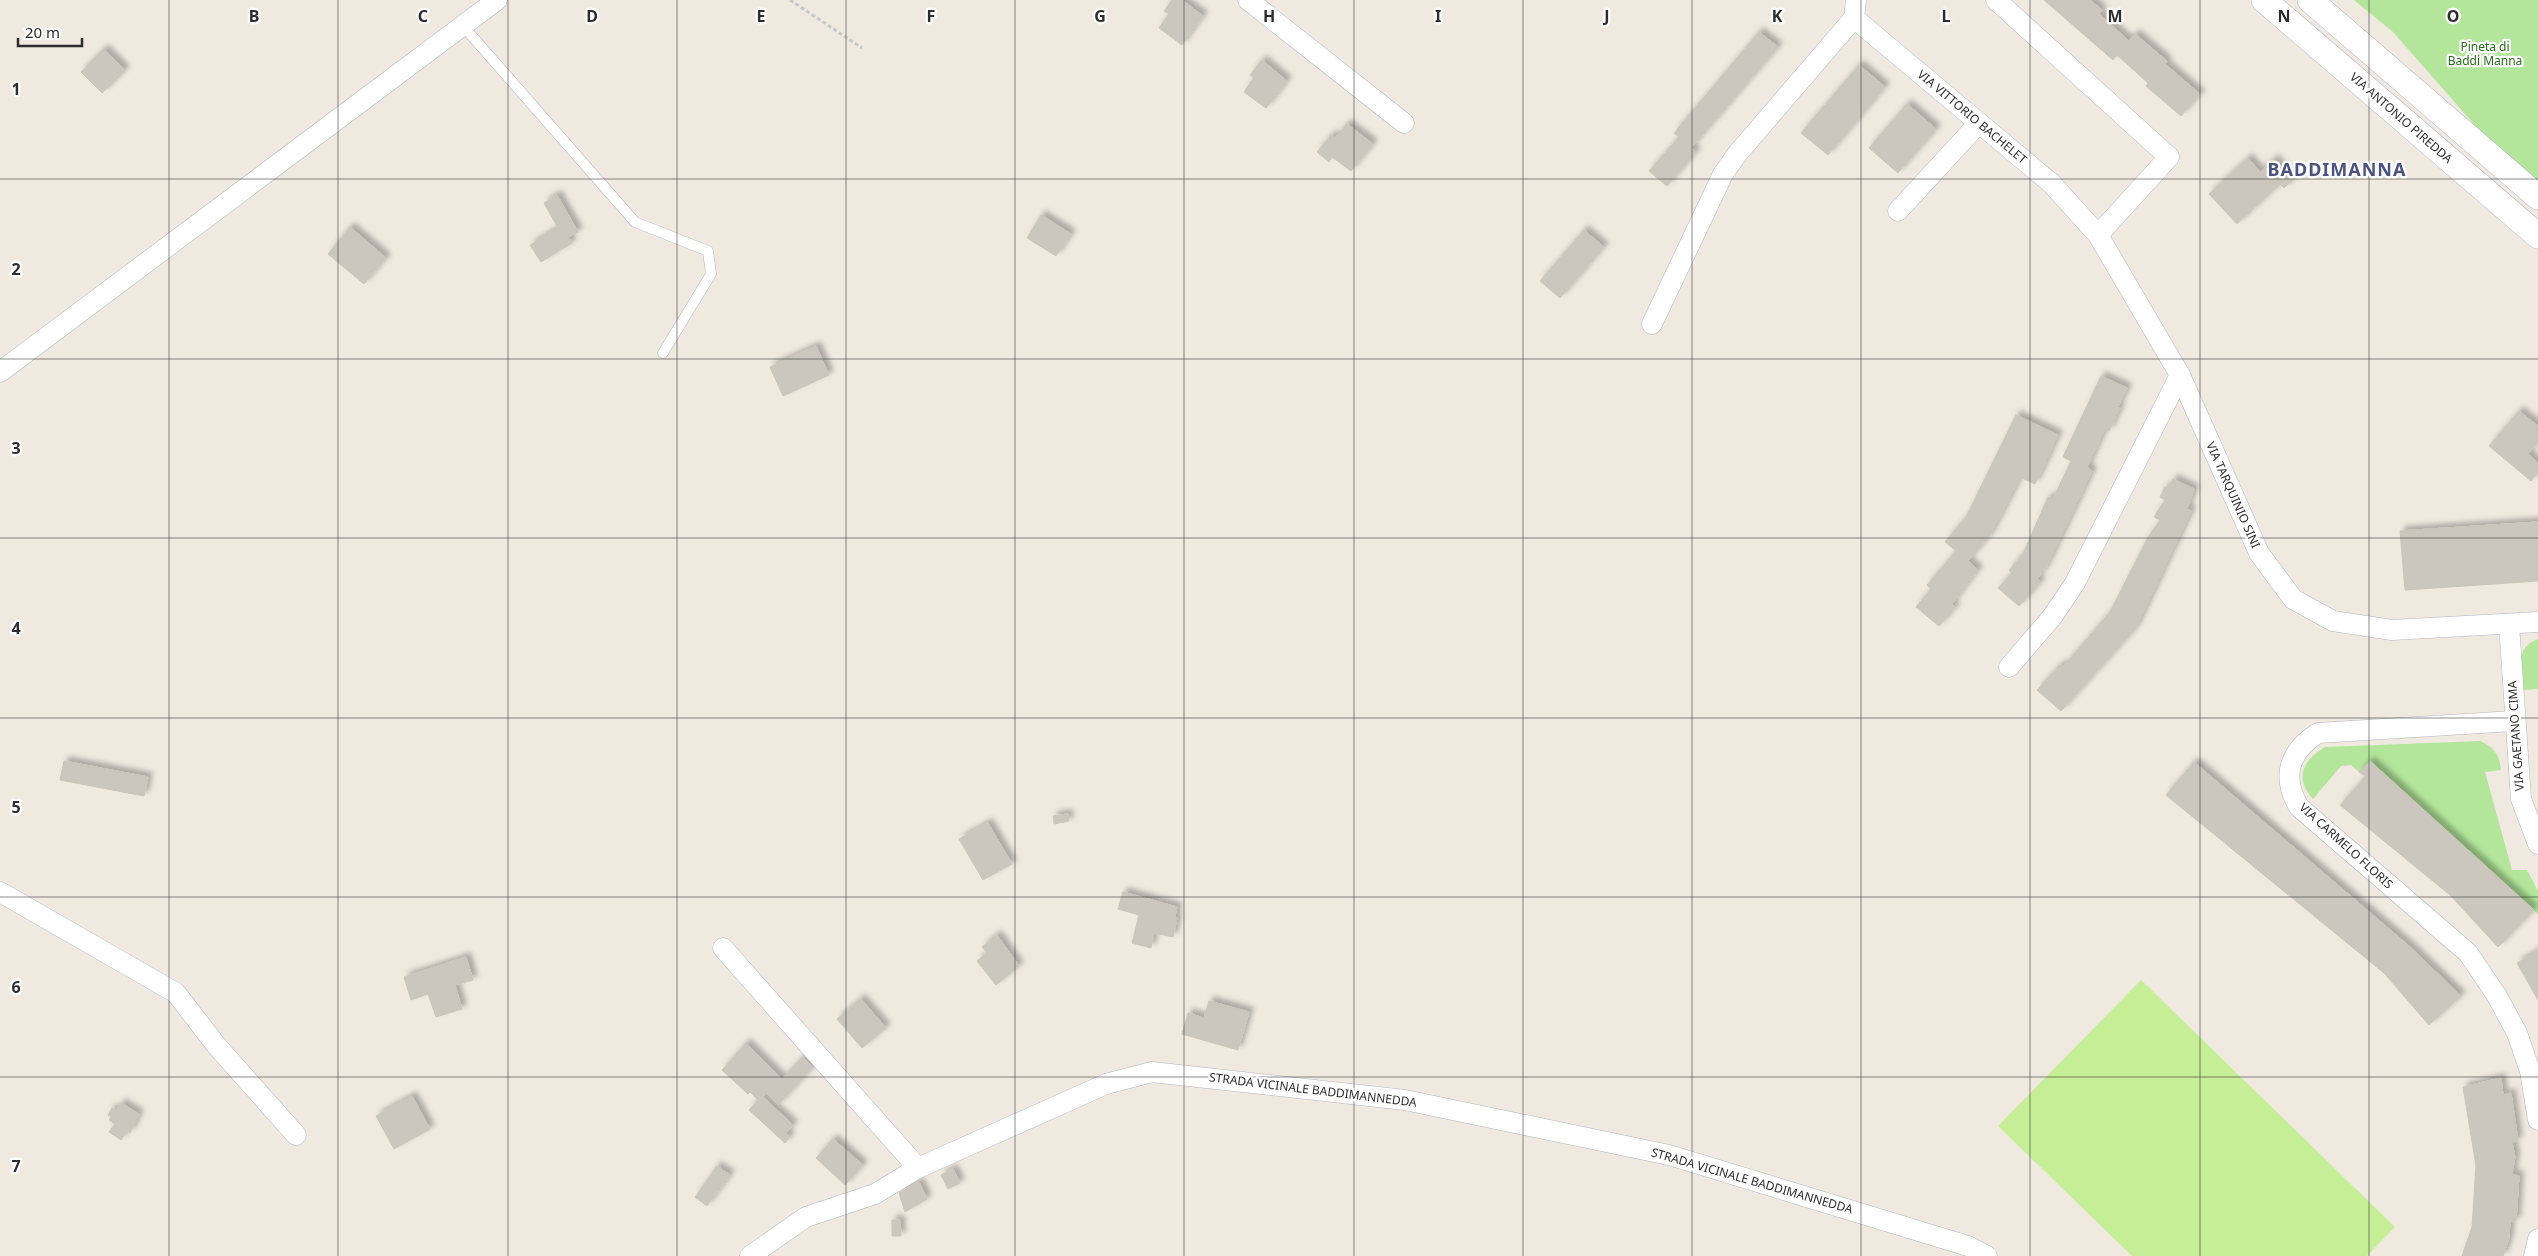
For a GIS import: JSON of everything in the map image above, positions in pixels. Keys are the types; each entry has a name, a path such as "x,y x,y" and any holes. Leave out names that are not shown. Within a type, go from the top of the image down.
{"street":[{"path":"0,372 464,27 497,0"},
{"path":"1248,0 1404,123"},
{"path":"1996,0 2169,157 2098,234"},
{"name":"VIA ANTONIO PIREDDA","path":"2264,0 2538,236"},
{"path":"2310,0 2538,197"},
{"path":"1652,324 1724,174 1738,153 1855,9"},
{"name":"VIA VITTORIO BACHELET","path":"1855,9 1980,123 2052,184 2098,234 2180,375"},
{"path":"1898,211 1980,123"},
{"path":"2009,667 2052,616 2075,583 2180,375"},
{"name":"VIA TARQUINIO SINI","path":"2180,375 2259,553 2293,599 2333,621 2392,630 2538,622"},
{"name":"VIA GAETANO CIMA","path":"2509,624 2514,720 2521,798 2538,844"},
{"name":"VIA CARMELO FLORIS","path":"2514,720 2318,733 2308,739 2296,753 2290,770 2289,782 2299,807 2468,953 2497,996 2517,1033 2530,1071 2538,1120"},
{"path":"0,892 176,993 216,1044 296,1135"},
{"path":"723,948 918,1168"},
{"name":"STRADA VICINALE BADDIMANNEDDA","path":"750,1256 806,1217 875,1194 918,1168 1106,1084 1152,1072 1405,1100 1669,1155 1968,1246 1987,1256"},
{"path":"2534,1256 2538,1239"}],"lane":[{"path":"464,27 636,222 708,251 711,274 663,353"}],"path":[{"path":"790,0 862,48"}],"green space":[{"name":"Pineta di Baddi Manna","path":"2354,0 2538,0 2538,197 2393,32"},
{"path":"2538,639 2538,689 2523,690 2522,654 2530,643"},
{"path":"2480,741 2493,749 2499,760 2501,770 2485,772 2512,870 2527,870 2538,891 2538,914 2370,761 2359,772 2351,765 2341,766 2313,799 2304,784 2304,770 2307,764 2317,752 2325,747"},
{"path":"2141,980 2395,1227 2367,1256 2132,1256 1998,1126"}],"building":[{"path":"1172,0 1182,0 1203,16 1182,45 1159,28 1169,14 1164,11"},
{"path":"2044,0 2090,0 2102,10 2099,14 2129,41 2135,34 2167,61 2165,64 2200,94 2181,116 2146,86 2148,83 2117,55 2113,60"},
{"path":"1759,32 1778,47 1691,148 1696,152 1667,186 1649,171 1679,137 1674,133"},
{"path":"104,49 125,70 102,93 81,72"},
{"path":"1262,60 1287,81 1266,108 1244,92 1254,78 1250,75"},
{"path":"1859,65 1885,87 1828,155 1801,133"},
{"path":"1907,104 1936,129 1898,173 1869,148"},
{"path":"1347,124 1373,144 1351,171 1332,157 1329,162 1317,152 1331,135 1335,138"},
{"path":"2248,158 2260,172 2274,159 2293,180 2284,188 2280,184 2237,224 2209,194"},
{"path":"557,195 578,232 568,237 572,243 541,262 530,245 558,228 544,203"},
{"path":"1041,215 1071,234 1056,256 1027,238"},
{"path":"350,227 386,258 364,284 328,254"},
{"path":"1584,230 1604,247 1560,298 1540,281"},
{"path":"816,346 829,375 783,396 770,367"},
{"path":"2101,376 2127,388 2118,407 2120,408 2109,431 2105,429 2087,467 2092,471 2045,569 2037,579 2041,582 2019,606 1998,588 2012,573 2009,570 2023,554 2048,497 2053,499 2071,461 2063,457"},
{"path":"2519,411 2538,426 2538,443 2528,454 2538,463 2538,472 2531,481 2489,446"},
{"path":"2016,415 2058,435 2035,484 2020,477 1990,535 1968,561 1978,570 1952,604 1955,608 1939,626 1916,607 1931,589 1927,585 1956,551 1945,542 1966,517"},
{"path":"2173,479 2194,489 2187,509 2191,511 2135,629 2061,711 2037,690 2060,665 2063,667 2110,612 2147,539 2160,520 2154,517 2165,500 2160,497 2165,487 2168,489"},
{"path":"2538,522 2538,581 2405,590 2400,531"},
{"path":"64,761 148,777 144,796 60,780"},
{"path":"2370,761 2534,910 2498,947 2450,895 2340,805 2366,776 2359,772"},
{"path":"2194,762 2409,946 2461,996 2429,1025 2384,973 2166,795"},
{"path":"1068,814 1069,821 1054,824 1053,816"},
{"path":"988,823 1012,864 983,880 959,839"},
{"path":"1123,892 1177,907 1173,937 1154,933 1151,948 1132,943 1139,915 1118,909"},
{"path":"997,935 1019,966 996,985 977,961 987,953 982,947"},
{"path":"2538,951 2538,1000 2517,963"},
{"path":"466,957 473,980 455,985 462,1009 436,1017 428,994 411,1000 404,977"},
{"path":"861,999 886,1028 862,1048 837,1019"},
{"path":"1209,1001 1249,1012 1238,1050 1182,1034 1188,1013 1204,1018"},
{"path":"746,1043 782,1079 803,1057 813,1067 778,1105 766,1093 763,1097 793,1125 786,1133 790,1137 785,1143 749,1110 758,1100 750,1092 748,1094 722,1070"},
{"path":"2501,1078 2503,1095 2511,1093 2518,1141 2512,1142 2515,1157 2512,1174 2519,1176 2516,1221 2510,1221 2509,1238 2503,1256 2462,1256 2472,1227 2476,1166 2463,1087"},
{"path":"412,1096 430,1129 394,1149 376,1116"},
{"path":"121,1103 139,1114 130,1133 127,1131 121,1140 109,1132 115,1124 109,1120 111,1117 108,1115 112,1108 116,1111"},
{"path":"833,1139 863,1165 845,1185 816,1158"},
{"path":"717,1166 730,1175 707,1206 695,1197"},
{"path":"953,1169 960,1183 948,1189 941,1175"},
{"path":"919,1182 927,1199 905,1212 899,1193"},
{"path":"892,1220 900,1220 901,1236 892,1236"}],"district":[{"name":"BADDIMANNA","path":"2337,170"}]}
